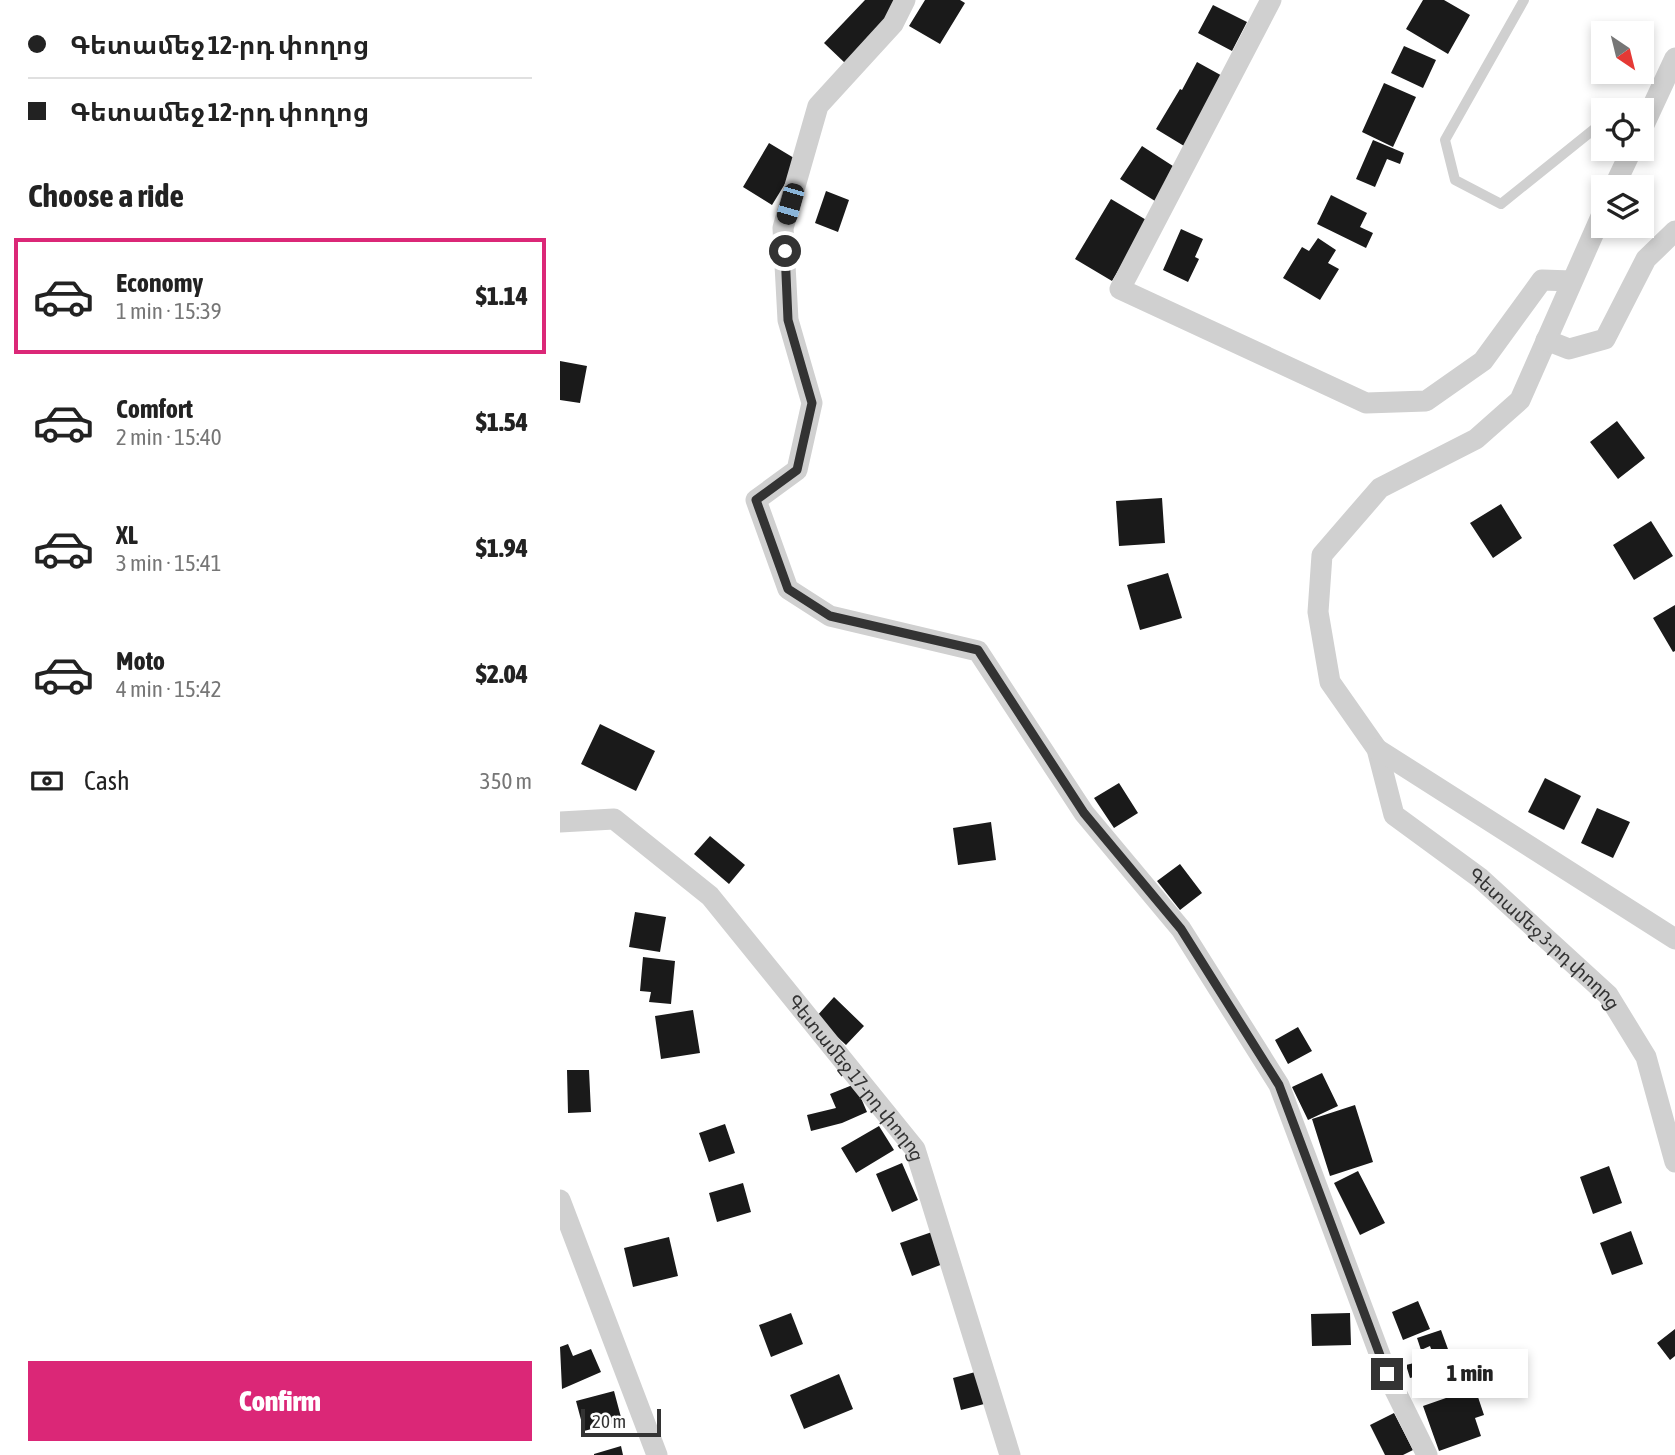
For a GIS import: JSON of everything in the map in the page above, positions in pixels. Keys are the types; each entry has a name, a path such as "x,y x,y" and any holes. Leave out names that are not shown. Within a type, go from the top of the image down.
{"street":[{"path":"905,0 893,24 818,106 783,228 788,320 812,403 797,470 756,500 788,589 830,616 978,650 1084,813 1181,929 1279,1085 1387,1374 1427,1455"},
{"path":"1270,0 1120,289 1366,403 1426,401 1483,361 1542,280 1572,281"},
{"path":"1653,98 1675,58"},
{"path":"1546,340 1569,349 1605,339 1646,259 1675,231"},
{"path":"1591,238 1520,400 1476,439 1380,488 1322,555 1318,612 1330,682 1377,749 1675,939"},
{"name":"Գետամեջ 3-րդ փողոց","path":"1377,749 1394,815 1480,878 1608,995 1646,1057 1675,1162"},
{"name":"Գետամեջ 17-րդ փողոց","path":"560,822 614,819 710,896 915,1149 1010,1455"},
{"path":"560,1200 657,1455"}],"lane":[{"path":"1524,0 1445,140 1455,180 1502,204 1591,132"}],"building":[{"path":"865,0 897,0 901,4 845,63 824,43"},
{"path":"925,0 960,0 965,3 940,44 909,26"},
{"path":"1423,0 1444,0 1470,15 1448,54 1406,29"},
{"path":"1213,5 1247,22 1232,51 1198,33"},
{"path":"1404,46 1436,60 1423,88 1391,73"},
{"path":"1197,62 1226,78 1189,149 1156,129"},
{"path":"1384,83 1416,97 1393,147 1362,132"},
{"path":"1373,140 1404,153 1400,164 1387,159 1375,187 1356,179"},
{"path":"769,143 799,161 772,205 743,187"},
{"path":"1142,146 1176,168 1155,201 1120,179"},
{"path":"826,191 849,200 838,232 815,223"},
{"path":"1331,195 1367,213 1360,227 1373,233 1366,248 1317,224"},
{"path":"1111,199 1148,221 1112,281 1075,259"},
{"path":"1181,229 1203,239 1195,257 1199,259 1188,282 1163,270"},
{"path":"1318,238 1336,250 1328,263 1339,269 1320,300 1283,278 1302,247 1309,251"},
{"path":"560,361 587,366 580,403 560,400"},
{"path":"1617,421 1645,458 1618,479 1590,442"},
{"path":"1162,498 1165,543 1119,546 1116,501"},
{"path":"1501,504 1522,538 1493,558 1470,523"},
{"path":"1651,521 1673,556 1634,580 1613,545"},
{"path":"1168,573 1182,618 1140,630 1127,585"},
{"path":"1675,605 1675,651 1673,652 1653,618"},
{"path":"600,724 655,751 636,791 581,764"},
{"path":"1545,778 1581,796 1564,830 1528,812"},
{"path":"1119,783 1138,813 1114,828 1094,798"},
{"path":"1597,808 1630,822 1613,858 1581,843"},
{"path":"991,822 996,860 958,865 953,828"},
{"path":"710,836 745,865 729,884 694,854"},
{"path":"1180,864 1202,893 1180,910 1157,881"},
{"path":"635,912 666,917 660,952 629,947"},
{"path":"643,957 675,961 671,1004 649,1002 651,992 640,991"},
{"path":"834,997 864,1026 846,1045 816,1017"},
{"path":"693,1010 700,1053 661,1059 655,1016"},
{"path":"1298,1027 1312,1051 1288,1064 1275,1040"},
{"path":"567,1070 589,1070 591,1112 568,1113"},
{"path":"1322,1073 1338,1106 1308,1120 1292,1087"},
{"path":"855,1084 867,1112 842,1123 811,1131 807,1115 836,1108 830,1094"},
{"path":"1355,1105 1373,1162 1330,1176 1312,1119"},
{"path":"725,1124 735,1153 709,1162 699,1133"},
{"path":"879,1126 894,1150 856,1173 841,1148"},
{"path":"902,1163 918,1200 892,1212 876,1174"},
{"path":"1609,1166 1622,1203 1593,1214 1580,1177"},
{"path":"1358,1171 1385,1223 1360,1235 1334,1183"},
{"path":"743,1183 751,1212 717,1222 709,1193"},
{"path":"1631,1231 1643,1264 1612,1275 1600,1243"},
{"path":"932,1232 943,1264 912,1276 900,1243"},
{"path":"669,1237 678,1276 633,1287 624,1248"},
{"path":"1418,1301 1430,1329 1403,1340 1392,1312"},
{"path":"791,1313 803,1344 771,1357 759,1325"},
{"path":"1350,1313 1351,1345 1312,1346 1311,1314"},
{"path":"1675,1329 1675,1356 1670,1360 1657,1343"},
{"path":"1441,1330 1452,1360 1437,1366 1430,1346 1421,1350 1417,1338"},
{"path":"568,1344 573,1356 591,1349 601,1372 562,1389 560,1347"},
{"path":"1426,1360 1430,1373 1410,1378 1406,1365"},
{"path":"979,1371 988,1403 961,1410 953,1378"},
{"path":"839,1374 853,1409 804,1429 790,1395"},
{"path":"614,1391 622,1421 584,1431 576,1401"},
{"path":"1466,1391 1468,1397 1477,1394 1484,1415 1475,1418 1481,1436 1439,1451 1423,1406"},
{"path":"1394,1413 1413,1450 1403,1455 1385,1455 1370,1425"},
{"path":"621,1446 623,1455 594,1455 594,1454"}],"route":[{"path":"785,251 788,320 812,403 797,470 756,500 788,589 830,616 978,650 1084,813 1181,929 1279,1085 1387,1374"}]}
